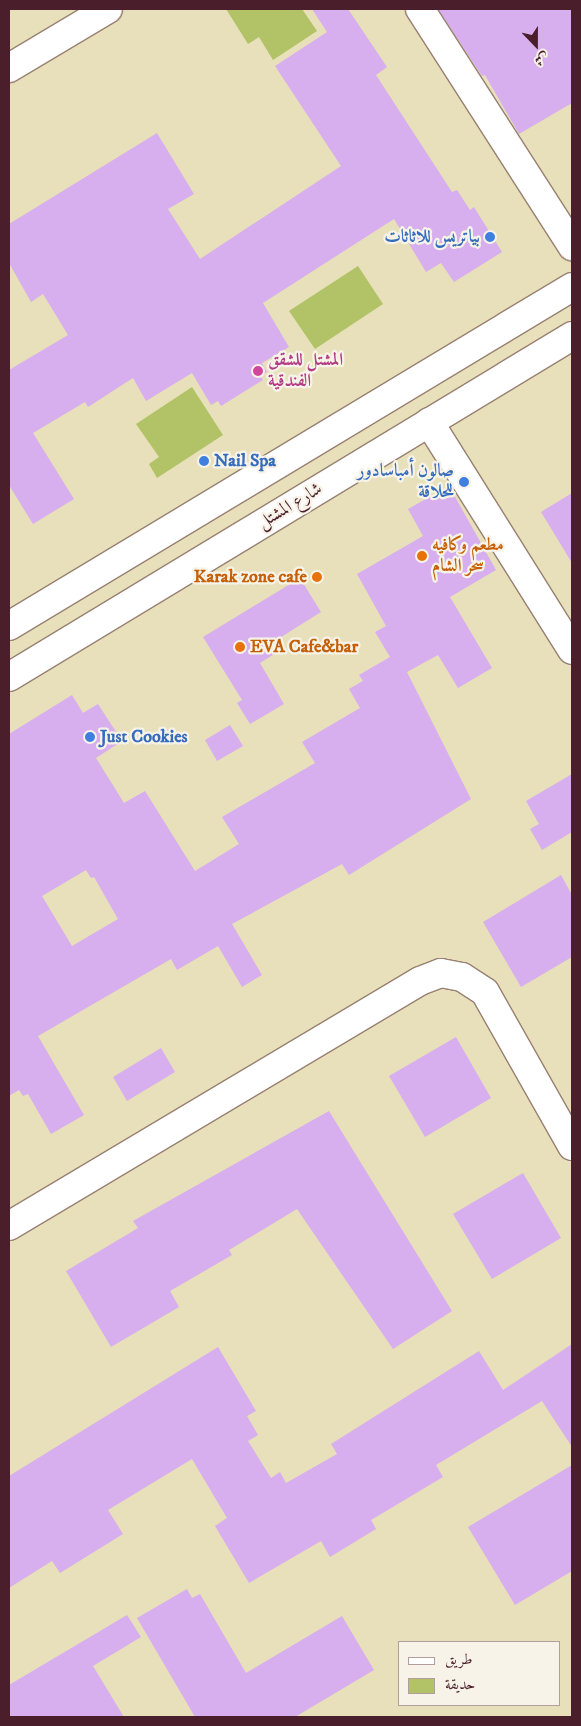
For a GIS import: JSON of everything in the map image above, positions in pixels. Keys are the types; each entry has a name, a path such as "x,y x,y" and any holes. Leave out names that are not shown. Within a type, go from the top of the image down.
{"street":[{"path":"9,68 108,9"},
{"path":"420,9 572,246"},
{"path":"9,626 572,287"},
{"name":"شارع المشتل","path":"9,677 572,336"},
{"path":"430,422 572,650"},
{"path":"9,1226 420,981 441,973 462,977 485,992 572,1146"}],"green space":[{"path":"226,9 302,9 317,31 273,60 259,37 248,44"},
{"path":"358,266 383,304 315,349 289,311"},
{"path":"192,387 223,435 157,478 149,464 159,457 136,424"}],"building":[{"path":"312,9 348,9 387,67 376,75 452,192 457,190 470,210 474,207 502,252 454,282 441,263 426,272 394,219 263,303 289,347 262,363 267,372 260,376 263,380 221,406 218,401 211,405 192,373 146,401 133,378 88,407 85,402 33,433 74,499 33,524 9,485 9,370 68,335 43,294 31,302 9,263 9,224 157,133 194,194 168,209 200,259 341,166 275,66 327,32"},
{"path":"438,9 572,9 572,103 519,134 485,75 482,76"},
{"path":"449,486 496,570 450,597 492,668 458,688 438,655 407,672 471,799 349,875 342,864 232,924 262,975 242,987 218,946 177,970 171,959 38,1036 84,1115 51,1134 28,1094 23,1096 19,1090 9,1096 9,734 72,695 83,713 98,704 122,741 96,758 124,803 145,791 195,871 239,844 222,817 315,763 302,742 360,708 349,689 363,681 359,675 390,657 375,632 386,626 357,574 423,536 408,509","holes":["86,870 91,878 94,877 118,919 72,946 42,896"]},
{"path":"572,493 572,563 541,512"},
{"path":"300,578 321,612 270,644 276,653 260,663 284,704 250,724 237,703 242,700 203,637"},
{"path":"230,725 243,746 217,761 205,740"},
{"path":"572,774 572,832 542,850 530,829 539,824 526,801"},
{"path":"561,875 572,895 572,957 521,987 483,922"},
{"path":"456,1037 491,1098 425,1137 389,1076"},
{"path":"161,1048 175,1072 127,1101 113,1077"},
{"path":"329,1111 452,1311 393,1349 297,1209 229,1250 232,1255 170,1291 179,1307 111,1347 66,1271 138,1228 133,1221"},
{"path":"523,1173 561,1238 492,1279 453,1214"},
{"path":"572,1344 572,1447 542,1401 436,1465 443,1477 371,1520 376,1529 330,1557 321,1541 249,1583 215,1526 227,1518 192,1459 108,1510 123,1534 60,1573 52,1561 9,1588 9,1476 218,1347 256,1411 247,1416 258,1435 248,1441 271,1478 280,1472 286,1483 337,1454 331,1444 479,1351 503,1390"},
{"path":"572,1465 572,1571 515,1605 468,1527"},
{"path":"187,1589 192,1598 200,1594 246,1673 342,1616 374,1670 295,1717 195,1717 137,1618"},
{"path":"127,1615 141,1637 93,1666 124,1717 9,1717 9,1685"}],"place":[{"name":"بياتريس للاثاثات","path":"490,237"},
{"name":"المشتل للشقق الفندقية","path":"258,371"},
{"name":"Nail Spa","path":"204,461"},
{"name":"صالون أمباسادور للحلاقة","path":"464,482"},
{"name":"مطعم وكافيه سحر الشام","path":"422,556"},
{"name":"Karak zone cafe","path":"317,577"},
{"name":"EVA Cafe&bar","path":"240,647"},
{"name":"Just Cookies","path":"90,737"}]}
